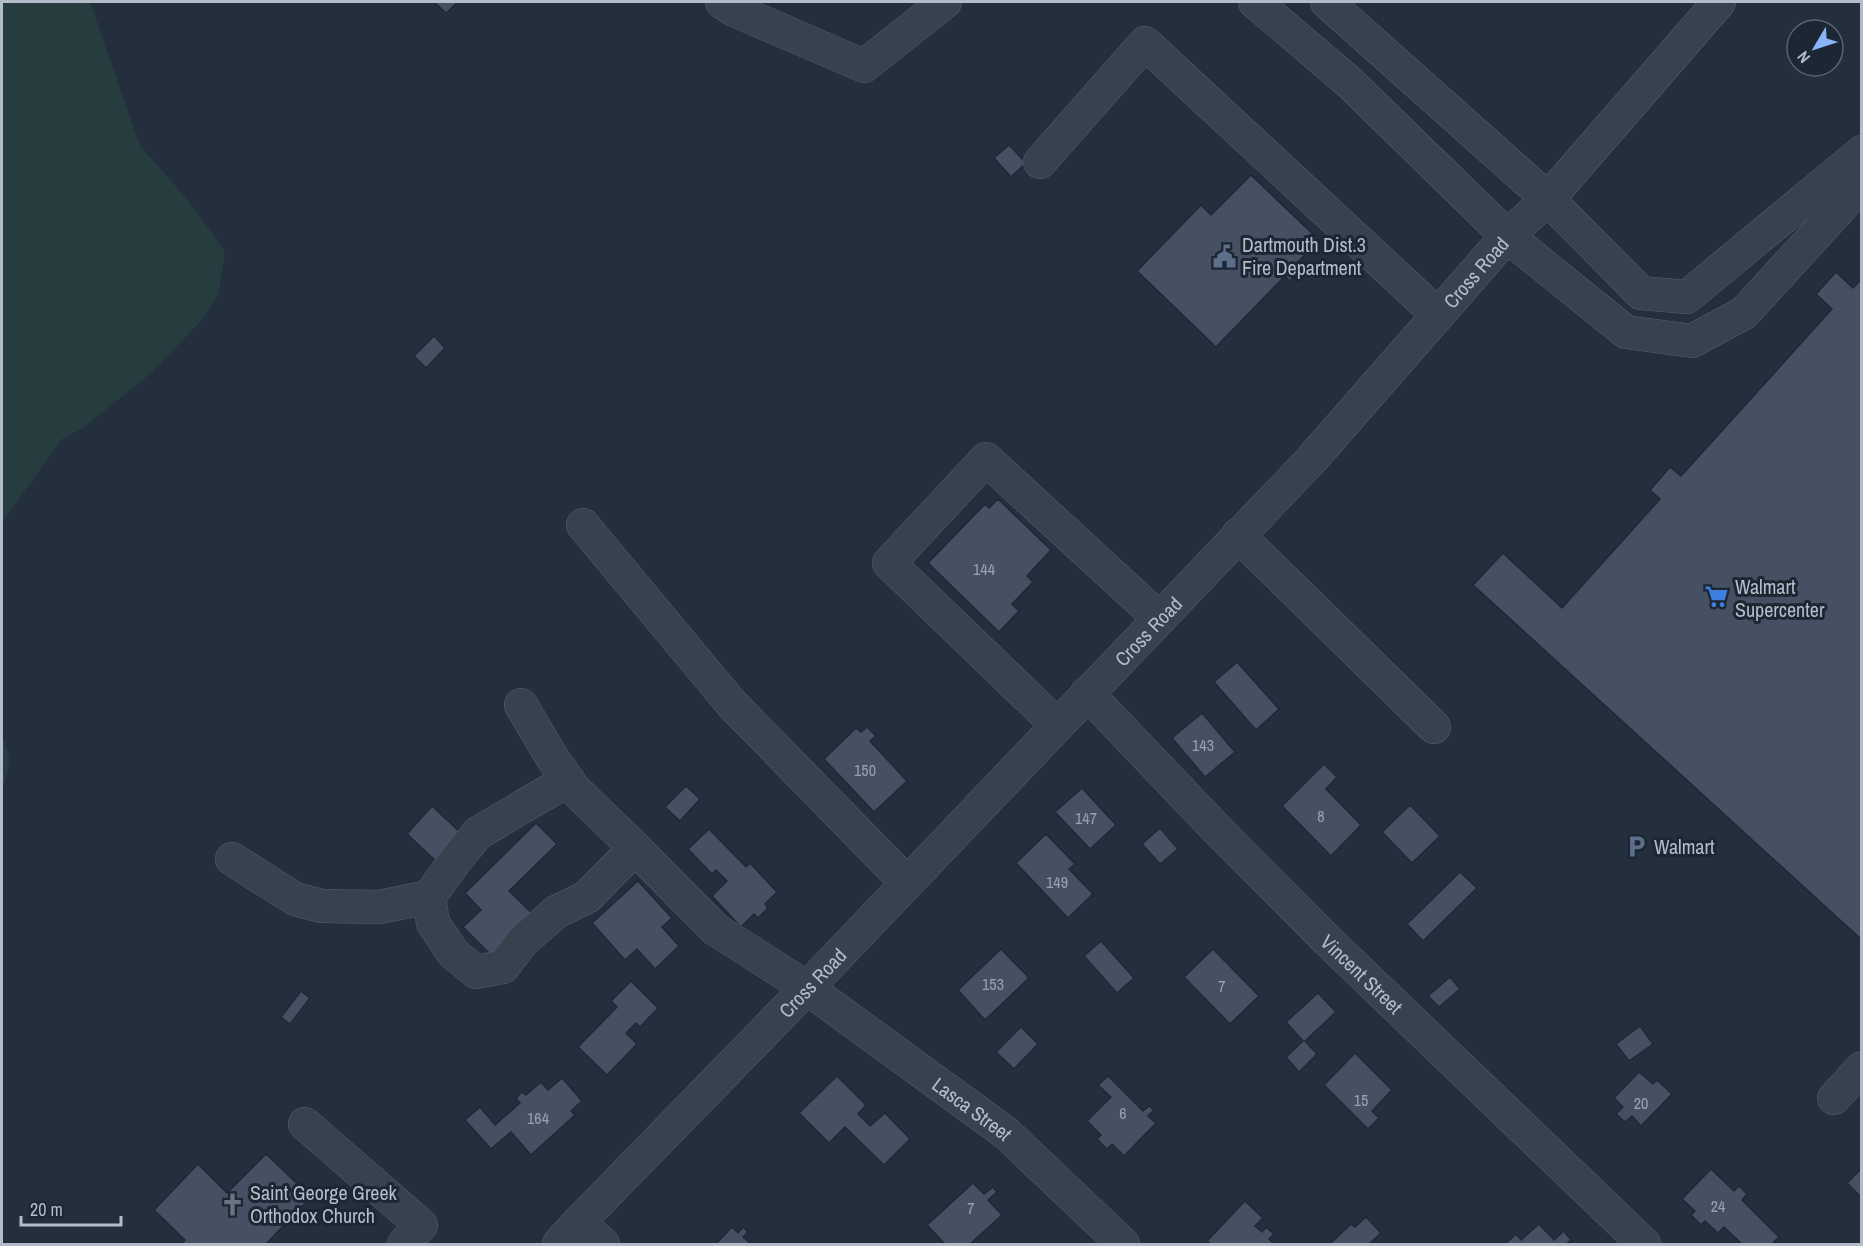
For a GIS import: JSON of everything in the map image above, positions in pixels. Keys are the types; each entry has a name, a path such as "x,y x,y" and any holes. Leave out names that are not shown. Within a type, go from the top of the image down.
{"street":[{"path":"722,2 734,10 864,66 945,2"},
{"path":"1255,2 1349,82 1507,236 1626,332 1692,341 1744,313 1862,184"},
{"path":"1328,2 1548,199 1641,293 1687,297 1862,152"},
{"name":"Cross Road","path":"569,1233 807,988 1312,459 1507,236 1548,199 1719,2"},
{"path":"1040,162 1145,43 1438,315"},
{"path":"1057,725 890,563 986,459 1160,618"},
{"path":"583,525 731,703 907,883"},
{"path":"1238,536 1434,727"},
{"name":"Vincent Street","path":"1087,693 1327,940 1644,1245"},
{"name":"Lasca Street","path":"521,705 574,789 715,929 807,988 1006,1133 1123,1245"},
{"path":"232,859 295,899 321,906 379,907 429,897 478,833 568,780"},
{"path":"429,897 433,923 453,953 476,972 503,968 524,941 556,912 586,897 635,848"},
{"path":"1834,1098 1862,1068"},
{"path":"305,1124 420,1225 404,1245"},
{"path":"569,1233 603,1245"}],"green space":[{"path":"2,2 90,2 140,146 187,199 225,252 218,295 202,320 151,373 83,428 62,439 2,522"},
{"path":"2,738 8,750 9,763 2,788"}],"building":[{"path":"434,2 458,2 446,13"},
{"path":"1009,145 1026,163 1011,177 994,158"},
{"path":"1251,175 1319,240 1296,264 1302,269 1290,281 1285,276 1216,347 1137,271 1201,205 1211,215"},
{"name":"Walmart Supercenter","path":"1836,272 1853,288 1862,279 1862,940 1473,585 1503,553 1562,608 1660,499 1650,490 1670,467 1681,476 1832,309 1816,294"},
{"path":"434,336 445,348 426,368 414,356"},
{"path":"998,499 1051,550 1027,576 1033,582 1012,604 1019,611 999,632 928,563 985,504 989,508"},
{"path":"1237,662 1279,709 1256,730 1214,682"},
{"path":"1202,713 1235,752 1205,777 1172,738"},
{"path":"867,727 876,736 870,741 907,781 874,812 824,759 856,728 861,732"},
{"path":"1324,764 1337,777 1326,789 1361,825 1331,856 1282,806"},
{"path":"686,786 700,799 680,821 665,807"},
{"path":"1082,788 1116,825 1090,849 1055,812"},
{"path":"1410,805 1440,836 1412,863 1382,832"},
{"path":"432,806 462,834 437,862 407,834"},
{"path":"536,823 557,844 509,891 539,920 497,961 463,927 481,910 465,893"},
{"path":"1160,828 1178,849 1160,864 1142,844"},
{"path":"709,829 746,867 750,863 777,892 765,904 768,908 758,918 754,914 741,927 712,896 727,881 716,870 712,874 688,849"},
{"path":"1046,834 1075,864 1069,869 1093,894 1068,918 1016,863"},
{"path":"1460,872 1477,888 1423,941 1407,924"},
{"path":"638,881 672,918 662,927 679,946 655,969 637,949 625,960 592,923"},
{"path":"1101,941 1134,978 1117,993 1084,956"},
{"path":"1001,949 1029,978 985,1020 958,990"},
{"path":"1213,949 1259,996 1230,1024 1184,977"},
{"path":"1450,977 1460,989 1439,1007 1428,996"},
{"path":"631,981 658,1008 640,1027 636,1023 626,1033 637,1044 607,1075 578,1047 617,1007 611,1001"},
{"path":"301,991 310,998 290,1024 281,1017"},
{"path":"1318,993 1336,1012 1305,1041 1317,1054 1299,1072 1286,1057 1303,1041 1286,1022"},
{"path":"1640,1026 1653,1044 1629,1061 1616,1044"},
{"path":"1021,1027 1038,1044 1014,1069 996,1052"},
{"path":"1355,1053 1392,1090 1372,1111 1379,1118 1368,1129 1324,1085"},
{"path":"1639,1072 1653,1084 1657,1080 1672,1094 1641,1126 1632,1116 1625,1122 1616,1114 1623,1107 1614,1098"},
{"path":"837,1076 866,1105 858,1114 870,1126 885,1113 910,1139 884,1165 845,1127 829,1143 799,1113"},
{"path":"1108,1076 1143,1111 1149,1106 1154,1110 1148,1116 1156,1123 1124,1156 1112,1144 1107,1149 1097,1139 1101,1135 1087,1121 1111,1097 1098,1085"},
{"path":"562,1078 582,1101 571,1111 575,1115 531,1155 511,1132 491,1149 465,1120 480,1107 495,1125 520,1103 516,1098 522,1092 526,1095 541,1082 548,1090"},
{"name":"Saint George Greek Orthodox Church","path":"266,1154 311,1197 266,1244 181,1244 185,1240 154,1210 198,1164 227,1193"},
{"path":"1711,1169 1734,1191 1739,1186 1747,1194 1742,1200 1779,1237 1772,1244 1742,1244 1724,1227 1718,1233 1705,1221 1701,1225 1691,1215 1695,1211 1682,1199"},
{"path":"1860,1170 1862,1171 1862,1198 1847,1183"},
{"path":"973,1183 984,1194 993,1187 997,1192 988,1200 1002,1215 970,1244 945,1244 927,1225"},
{"path":"1245,1201 1263,1218 1255,1226 1262,1232 1266,1227 1274,1234 1269,1239 1274,1244 1211,1244 1207,1241"},
{"path":"1366,1217 1381,1233 1369,1244 1330,1244 1351,1224 1355,1227"},
{"path":"1539,1224 1554,1240 1564,1231 1571,1240 1566,1244 1505,1244 1516,1234 1521,1240"},
{"path":"732,1227 738,1233 743,1227 748,1232 743,1237 751,1244 716,1244"}],"place":[{"name":"Dartmouth Dist.3 Fire Department","path":"1224,256"},
{"name":"Walmart Supercenter","path":"1717,597"},
{"name":"Walmart","path":"1636,846"},
{"name":"Saint George Greek Orthodox Church","path":"232,1204"}]}
